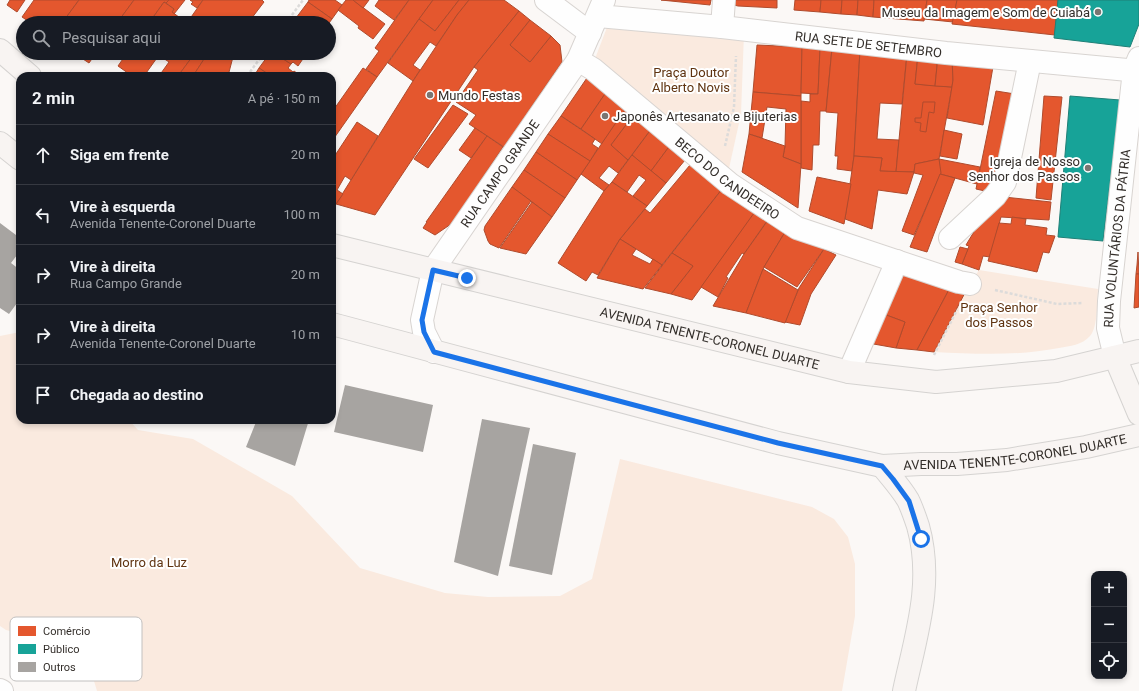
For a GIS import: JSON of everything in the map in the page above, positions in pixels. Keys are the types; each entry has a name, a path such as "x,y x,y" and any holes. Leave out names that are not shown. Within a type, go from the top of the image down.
{"main road":[{"path":"0,50 25,72"},
{"path":"0,143 16,156"},
{"name":"AVENIDA TENENTE-CORONEL DUARTE","path":"336,246 850,372 936,382 1056,371 1139,351"},
{"name":"AVENIDA TENENTE-CORONEL DUARTE","path":"336,325 778,443 882,466 957,464 1007,460 1086,447 1139,435"},
{"name":"RUA VOLUNTÁRIOS DA PÁTRIA","path":"1115,357 1139,414"},
{"path":"882,466 909,501 921,539 924,557 925,578 923,603 904,691"}],"street":[{"path":"546,0 597,16"},
{"path":"724,0 729,28"},
{"name":"RUA SETE DE SETEMBRO","path":"597,16 729,28 1030,61 1137,66"},
{"name":"RUA CAMPO GRANDE","path":"434,352 424,332 422,320 433,270 578,60 597,16"},
{"name":"BECO DO CANDEEIRO","path":"578,60 593,69 730,184 797,228 959,282 970,284"},
{"path":"950,238 1000,191 1005,182 1030,61"},
{"name":"RUA VOLUNTÁRIOS DA PÁTRIA","path":"1115,357 1108,328 1109,301 1137,66"},
{"path":"850,372 897,261"}],"path":[{"path":"291,16 303,0"},
{"path":"718,174 734,106 729,28"},
{"path":"250,72 259,60"},
{"path":"921,381 970,284 1057,304 1109,301"}],"green space":[{"name":"Praça Doutor Alberto Novis","path":"609,22 744,33 741,114 728,173 593,64"},
{"name":"Praça Senhor dos Passos","path":"979,270 1098,289 1097,314 1093,332 1087,339 1076,345 1044,351 997,354 934,352 968,287"},
{"name":"Morro da Luz","path":"16,333 16,424 133,424 138,430 193,439 292,496 360,568 445,593 488,597 560,596 592,579 620,459 812,507 834,519 848,537 855,564 855,616 842,691 97,691 94,681 142,681 142,617 10,617 10,631 0,626 0,336"}],"building: Comércio":[{"path":"10,0 25,0 17,12 7,5"},
{"path":"34,0 79,0 67,16 23,16"},
{"path":"79,0 134,0 122,16 67,16"},
{"path":"134,0 169,0 166,3 164,2 154,16 122,16"},
{"path":"169,0 185,0 174,14 172,12 174,9 166,3"},
{"path":"190,0 203,0 197,8 191,4 193,2"},
{"path":"203,0 262,0 264,2 253,16 192,16"},
{"path":"309,0 335,0 342,5 334,16 328,16 308,2"},
{"path":"346,0 353,0 385,24 373,39 338,10"},
{"path":"353,0 369,0 363,8"},
{"path":"379,0 409,0 394,20 375,6"},
{"path":"409,0 433,0 377,77 366,69 379,51 375,48"},
{"path":"433,0 459,0 435,31 419,19"},
{"path":"459,0 469,0 436,46 430,42 413,65 420,70 413,81 388,63 419,19 435,31"},
{"name":"Mundo Festas","path":"469,0 504,0 519,11 474,67 375,215 336,204 413,81 457,15"},
{"path":"661,0 711,0 710,5"},
{"path":"730,0 777,0 777,8 738,6 734,5"},
{"path":"795,0 821,0 820,12 794,10"},
{"path":"821,0 842,0 841,14 820,12"},
{"path":"842,0 858,0 857,15 841,14"},
{"path":"858,0 874,0 873,17 857,15"},
{"path":"874,0 927,0 924,21 873,17"},
{"path":"927,0 957,0 953,22 924,19"},
{"path":"957,0 1058,0 1055,35 952,24"},
{"path":"164,2 174,9 172,12 177,16 154,16"},
{"path":"308,2 328,16 298,16"},
{"path":"519,11 530,20 510,45 530,62 551,36 560,45 562,62 504,147 469,124 476,115 456,102 478,70 474,67"},
{"path":"530,20 551,36 530,62 510,45"},
{"path":"757,45 802,47 801,96 753,92"},
{"path":"802,47 820,48 818,94 801,93"},
{"path":"820,48 832,48 826,111 820,111 819,145 813,145 812,170 801,168 801,101 810,102 810,94 818,94"},
{"path":"832,48 860,49 852,171 837,169 838,156 835,156 838,113 826,112"},
{"path":"860,50 907,54 902,104 880,103 877,139 899,140 896,172 880,171 882,158 854,156"},
{"path":"907,54 918,55 915,84 952,87 939,159 915,164 914,172 896,172"},
{"path":"918,55 938,56 935,86 915,84"},
{"path":"938,56 952,58 952,87 935,86"},
{"path":"952,58 994,61 983,125 947,118 953,80"},
{"path":"122,60 155,60 147,72 126,72 118,66"},
{"path":"166,60 190,60 181,72 162,72 169,62"},
{"path":"190,60 203,60 196,72 181,72"},
{"path":"203,60 232,60 229,72 196,72"},
{"path":"265,60 285,60 291,64 288,68 293,72 265,72 259,68"},
{"path":"285,60 302,60 298,66 293,62 291,64"},
{"path":"259,68 265,72 256,72"},
{"path":"363,68 377,77 336,135 336,106"},
{"path":"591,72 609,88 581,129 561,116"},
{"name":"Japonês Artesanato e Bijuterias","path":"609,88 629,104 602,144 581,129"},
{"path":"996,91 1015,94 994,193 976,189"},
{"path":"753,92 801,96 801,164 783,157 785,146 786,109 767,107 762,138 749,134"},
{"path":"1044,96 1062,97 1051,200 1036,198"},
{"path":"630,102 638,109 611,145 628,160 618,173 609,166 599,178 609,185 604,191 581,174"},
{"path":"923,102 935,102 934,113 929,112 926,132 920,131 921,123 915,122 915,118 921,118"},
{"path":"453,105 468,114 428,168 414,159"},
{"path":"638,109 655,124 628,160 611,145"},
{"path":"561,116 595,139 592,144 598,148 590,161 548,134"},
{"path":"357,122 378,136 351,180 345,176 337,190 343,194 336,204 336,154"},
{"path":"655,124 674,140 651,171 632,155"},
{"path":"475,128 487,136 471,158 459,150"},
{"path":"944,130 962,134 957,159 940,156"},
{"path":"548,134 590,161 577,180 536,152"},
{"path":"749,134 785,146 783,157 801,164 798,208 742,172"},
{"path":"487,136 503,147 451,224 435,235 423,228 426,222"},
{"path":"674,140 690,154 666,183 651,171"},
{"path":"536,152 577,180 565,198 524,170"},
{"path":"632,155 666,183 647,206 633,196 646,180 639,175 627,192 612,182"},
{"path":"854,156 882,158 880,171 914,172 907,194 878,190 872,229 845,219"},
{"path":"695,159 726,184 662,265 620,239 645,209 650,213"},
{"path":"939,159 980,167 977,184 940,174"},
{"path":"939,159 941,173 914,235 902,231 923,175 914,173 915,164"},
{"path":"524,170 565,198 552,217 512,187"},
{"path":"940,174 955,178 927,252 910,247"},
{"path":"817,177 851,184 844,224 809,211"},
{"path":"612,182 647,206 620,239 598,275 592,272 586,281 558,263 604,191"},
{"path":"726,184 759,207 692,300 671,294 693,266 672,253"},
{"path":"512,187 531,201 499,248 490,244 484,230 485,226"},
{"path":"1004,197 1051,202 1049,220 1001,217 990,257 983,256 979,270 962,264 969,246 966,245 993,200"},
{"path":"532,202 552,217 526,254 500,248"},
{"path":"754,213 767,221 744,254 742,253 726,277 728,278 718,297 701,287"},
{"path":"771,216 788,227 764,267 746,313 713,306 744,254"},
{"path":"1012,217 1026,219 1025,225 1047,228 1046,235 1055,236 1049,253 1043,252 1037,272 988,261 999,223 1011,224"},
{"path":"788,227 824,249 797,287 764,267"},
{"path":"620,239 636,249 632,255 650,264 653,259 662,265 643,289 597,278"},
{"path":"960,247 968,249 962,264 955,262"},
{"path":"824,249 836,255 811,294 800,325 785,322 799,288"},
{"path":"1138,252 1139,274 1136,274 1137,265"},
{"path":"672,253 693,266 671,294 645,288"},
{"path":"901,266 953,282 917,350 896,348 905,322 881,313"},
{"path":"763,269 798,290 785,323 746,313"},
{"path":"1136,274 1139,274 1139,307 1134,308"},
{"path":"953,282 968,287 934,352 917,350"},
{"path":"881,313 905,322 896,348 868,343"}],"building: Público":[{"name":"Museu da Imagem e Som de Cuiabá","path":"1058,0 1139,0 1139,24 1130,47 1054,38"},
{"name":"Igreja de Nosso Senhor dos Passos","path":"1070,96 1120,100 1103,241 1058,237"}],"building: Outros":[{"path":"0,223 16,235 16,256 11,263 16,267 16,304 9,314 0,308"},
{"path":"345,385 433,405 423,452 334,432"},
{"path":"482,419 530,428 498,576 454,562"},
{"path":"255,424 308,424 295,466 246,447"},
{"path":"533,444 576,453 552,575 509,566"}],"place":[{"name":"Museu da Imagem e Som de Cuiabá","path":"1098,12"},
{"name":"Mundo Festas","path":"430,95"},
{"name":"Japonês Artesanato e Bijuterias","path":"605,116"},
{"name":"Igreja de Nosso Senhor dos Passos","path":"1088,168"}],"route":[{"path":"467,278 433,270 422,320 424,332 434,352 778,443 882,466 909,501 921,539"}]}
